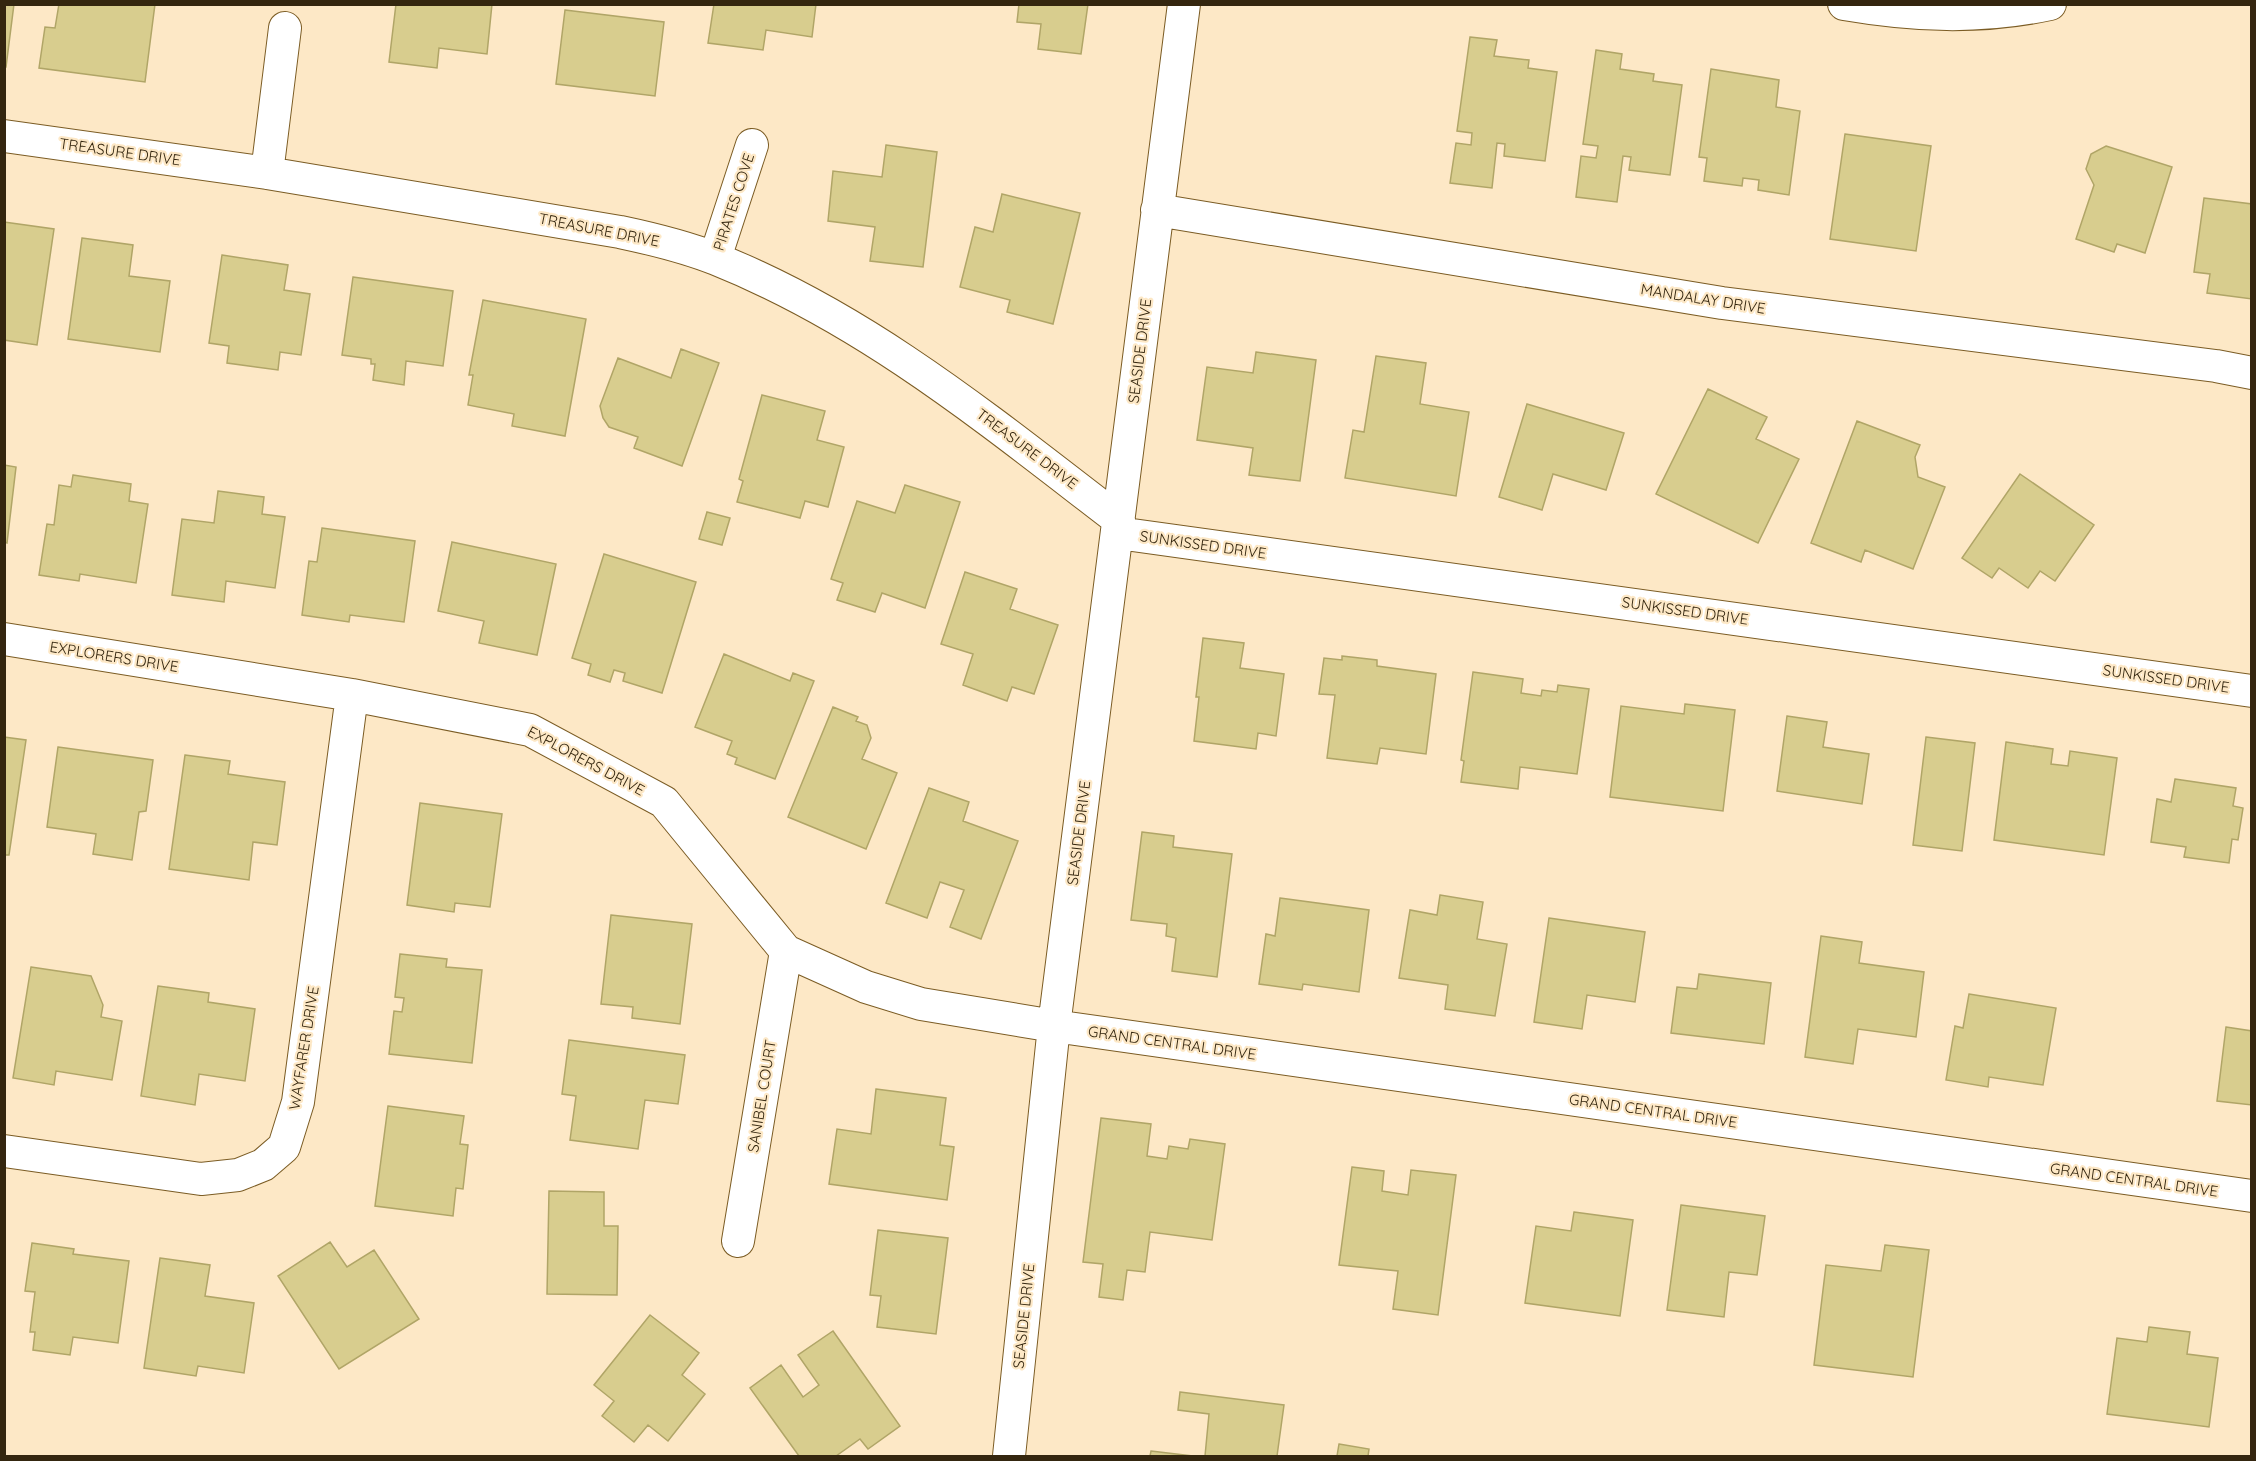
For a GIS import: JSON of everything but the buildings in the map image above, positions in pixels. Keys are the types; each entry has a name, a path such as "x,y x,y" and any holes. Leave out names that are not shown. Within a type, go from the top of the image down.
{"street":[{"name":"SEASIDE DRIVE","path":"1008,1456 1054,1026 1184,4"},
{"path":"1844,4 1917,15 1973,14 2050,4"},
{"path":"267,173 285,28"},
{"name":"TREASURE DRIVE","path":"4,136 267,173 620,232 657,240 715,258 802,300 899,356 946,387 1118,527"},
{"name":"PIRATES COVE","path":"715,258 752,145"},
{"name":"MANDALAY DRIVE","path":"1157,210 1722,303 2216,366 2252,373"},
{"name":"SUNKISSED DRIVE","path":"1118,527 2252,691"},
{"name":"EXPLORERS DRIVE","path":"4,639 352,695 530,730 664,802 786,951 866,987 921,1004 1054,1026"},
{"name":"WAYFARER DRIVE","path":"4,1151 201,1179 237,1175 263,1165 284,1148 298,1102 352,695"},
{"name":"SANIBEL COURT","path":"738,1241 786,951"},
{"name":"GRAND CENTRAL DRIVE","path":"1054,1026 2252,1196"}]}
